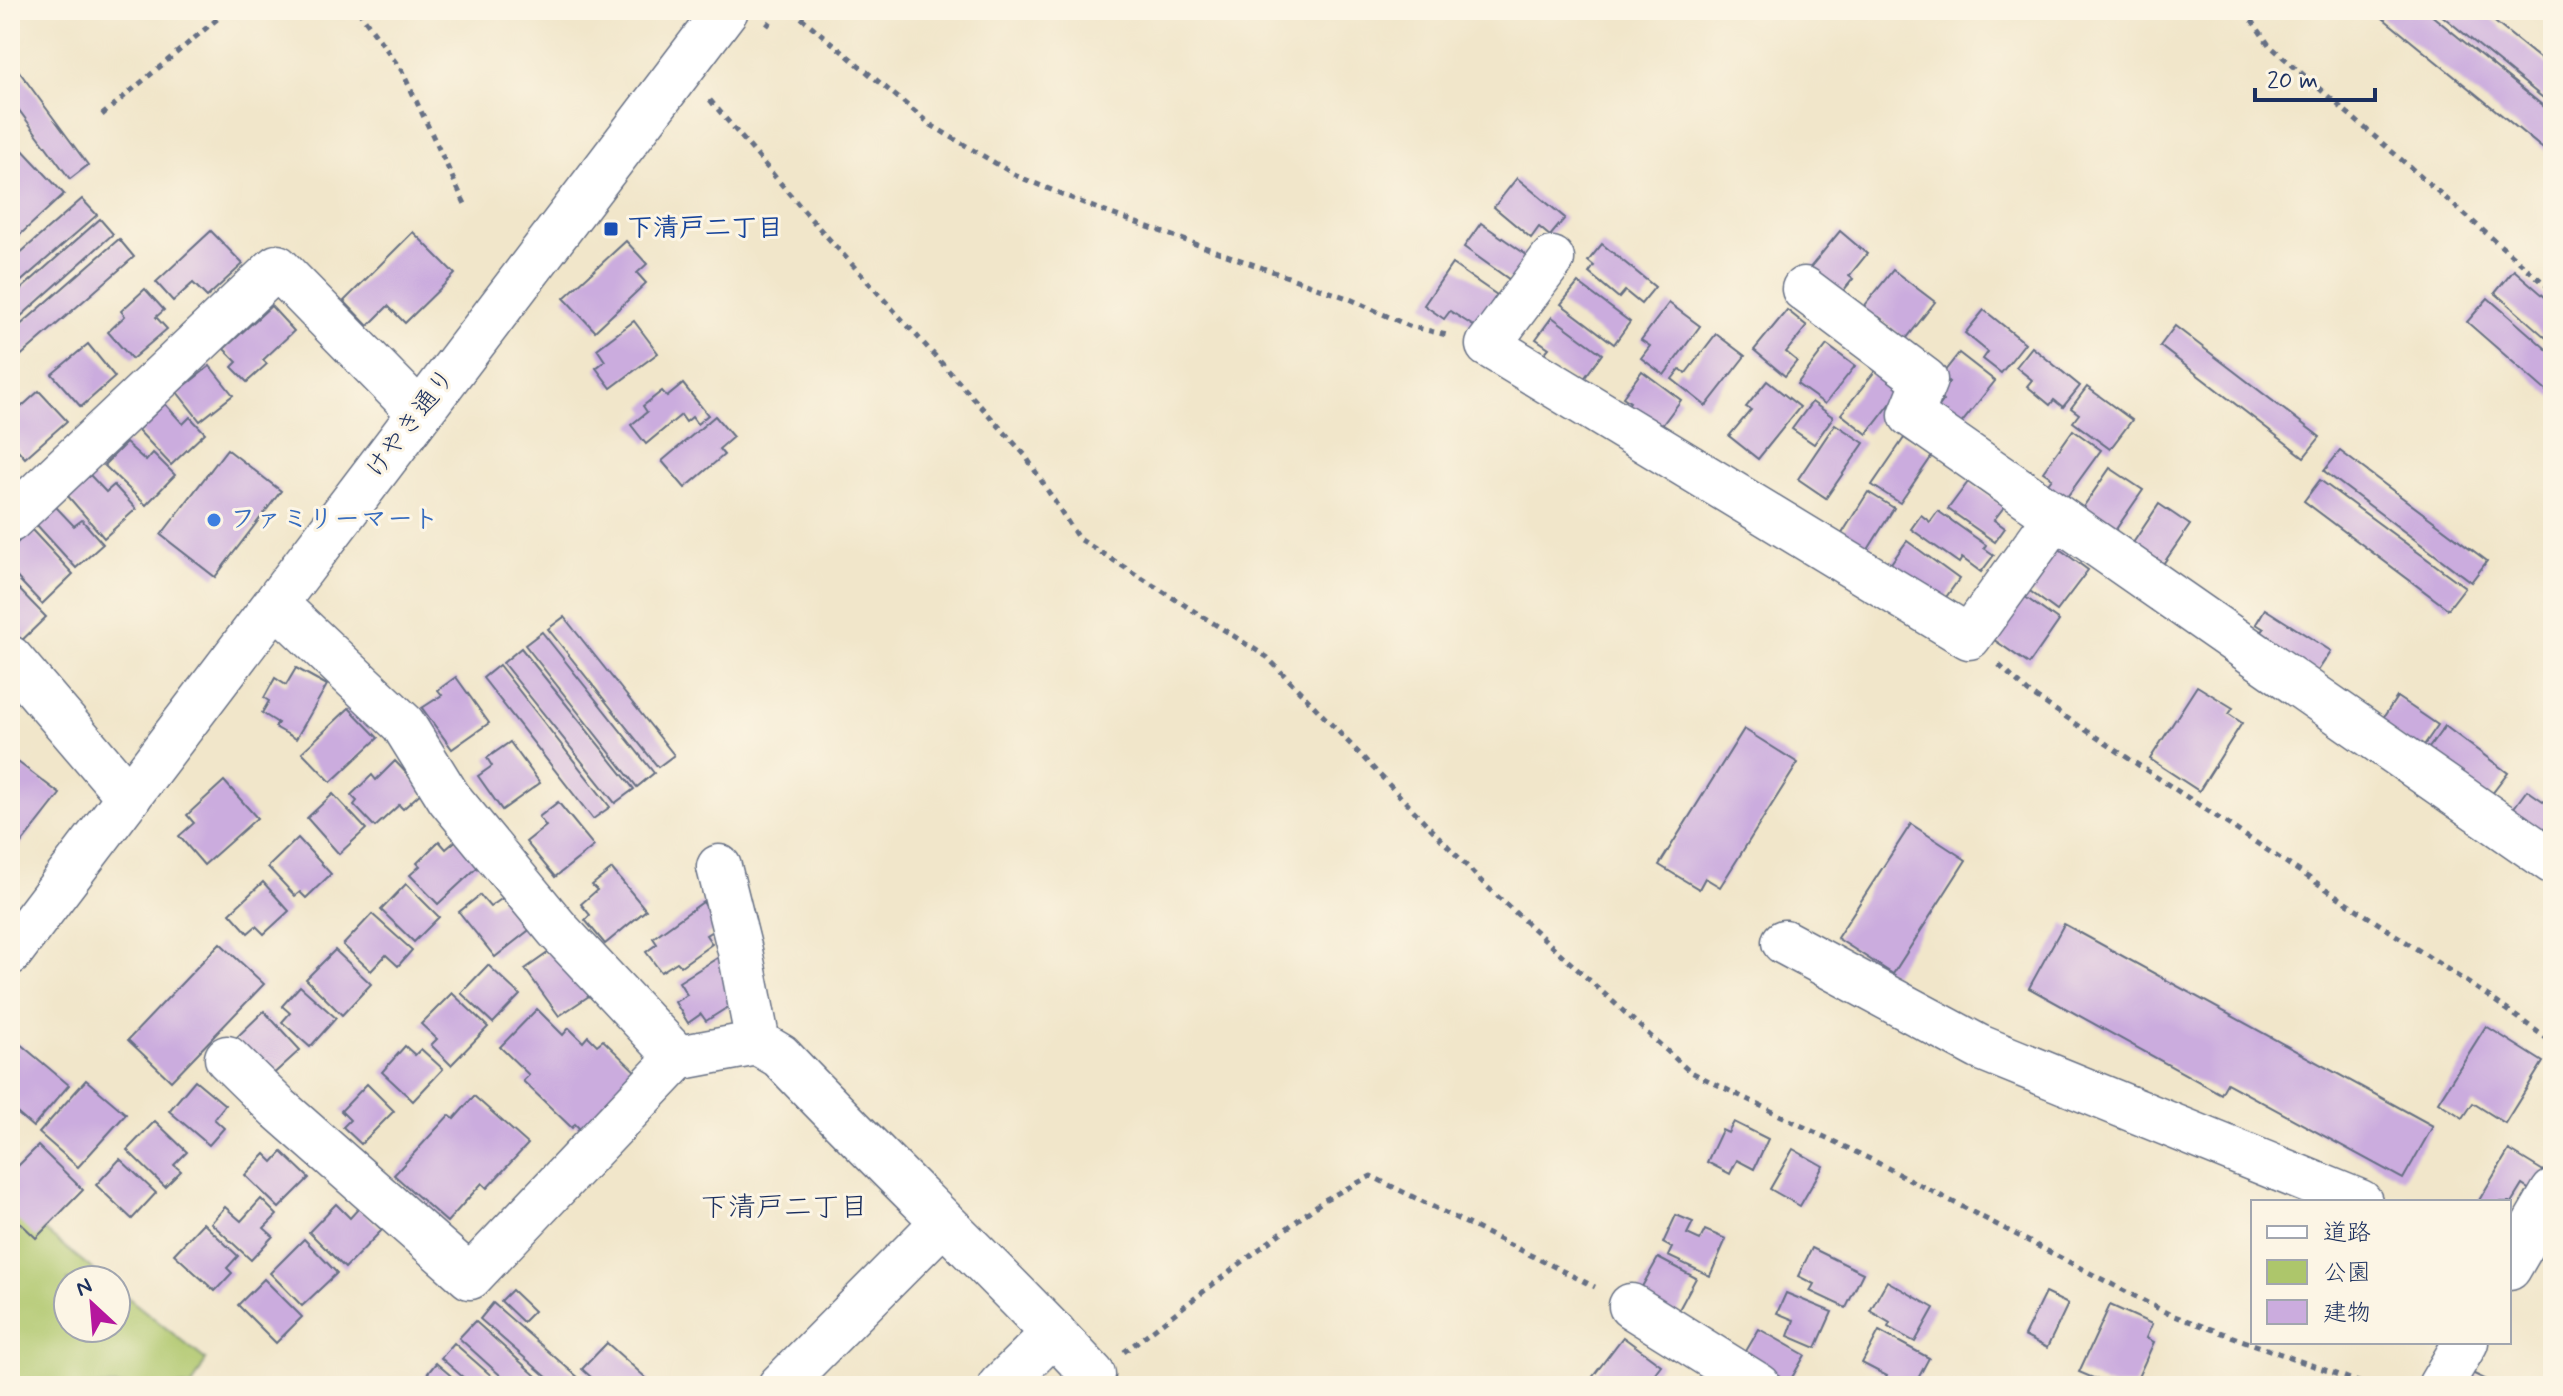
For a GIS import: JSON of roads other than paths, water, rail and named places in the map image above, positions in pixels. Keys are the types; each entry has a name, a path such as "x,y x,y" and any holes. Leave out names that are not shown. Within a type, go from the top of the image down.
{"street":[{"name":"けやき通り","path":"10,953 277,605 419,412 744,21"},
{"path":"1552,259 1488,345 1969,637 2055,518"},
{"path":"10,520 277,267 419,412"},
{"path":"1804,289 1925,380 1911,415 2553,862"},
{"path":"277,605 403,724 449,798 558,930 678,1058"},
{"path":"10,658 129,797"},
{"path":"719,867 758,1043"},
{"path":"1784,942 1979,1047 2355,1200"},
{"path":"227,1058 278,1108 470,1277 678,1058 758,1043 780,1056 1093,1375"},
{"path":"2511,1263 2553,1192"},
{"path":"780,1386 942,1223"},
{"path":"1631,1306 1759,1386"},
{"path":"1000,1386 1054,1333"},
{"path":"2440,1386 2465,1344"}],"place":[{"name":"下清戸二丁目","path":"611,229"},
{"name":"ファミリーマート","path":"214,520"}],"district":[{"name":"下清戸二丁目","path":"784,1208"}]}
